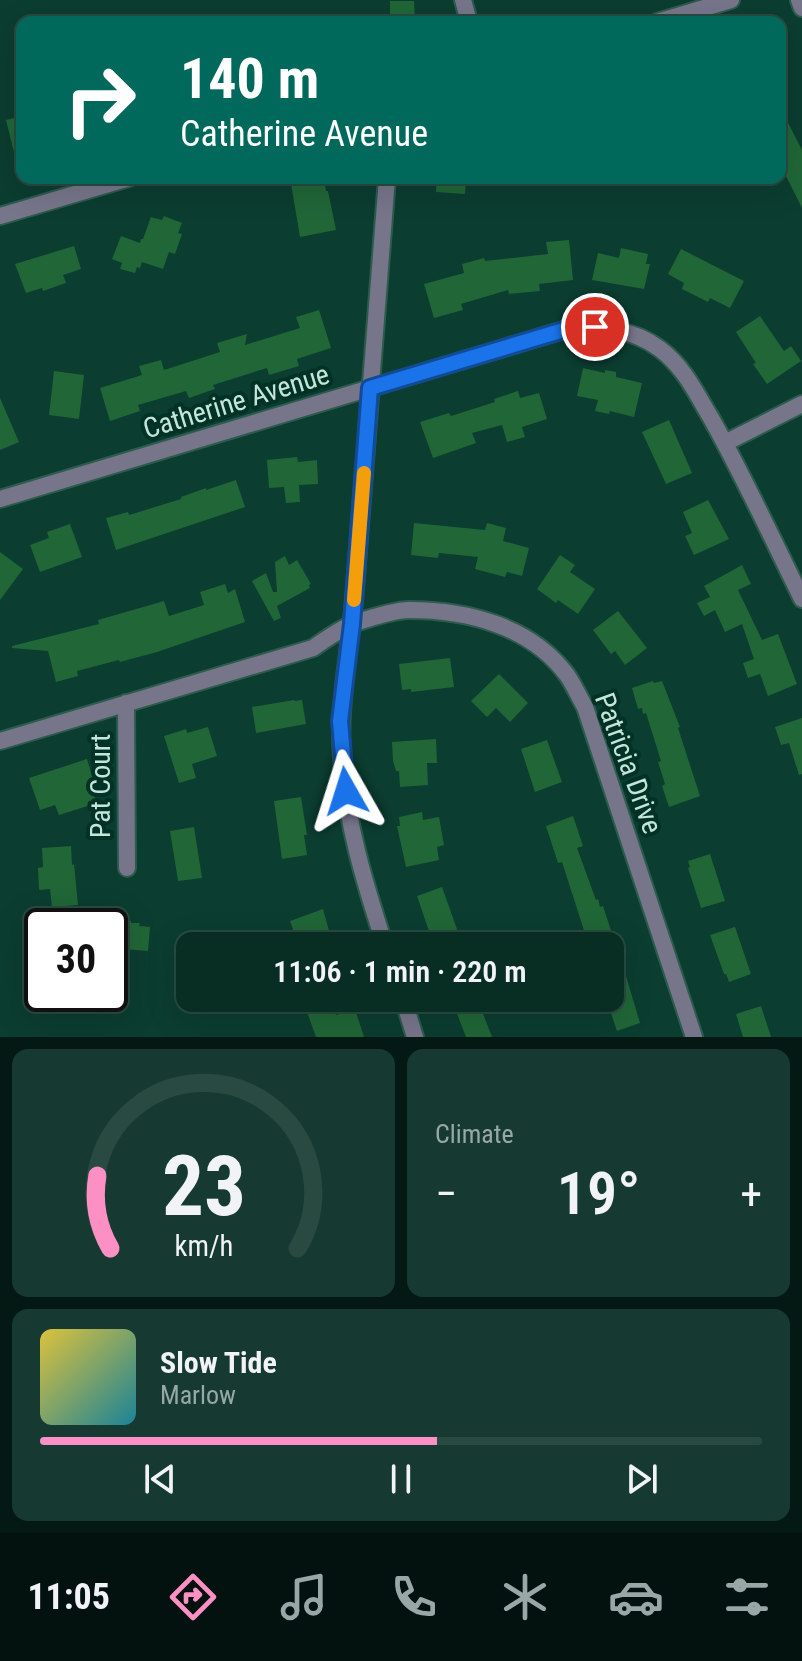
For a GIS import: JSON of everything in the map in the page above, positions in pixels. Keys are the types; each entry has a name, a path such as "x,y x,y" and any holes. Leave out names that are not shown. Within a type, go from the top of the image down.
{"street":[{"path":"677,16 731,0"},
{"path":"799,0 802,8"},
{"path":"0,216 109,184"},
{"path":"380,932 363,881 350,821 340,721 352,624 387,184"},
{"name":"Catherine Avenue","path":"0,499 567,329 595,327 637,336 658,348 687,376 725,443 802,599"},
{"path":"725,443 802,404"},
{"name":"Patricia Drive","path":"0,741 313,648 352,624 406,610 461,615 511,629 553,660 567,675 585,707 694,1037"},
{"name":"Pat Court","path":"126,703 127,868"},
{"path":"407,1012 415,1037"}],"building":[{"path":"390,1 414,1 415,16 390,16"},
{"path":"16,118 16,160 6,120"},
{"path":"786,119 802,150 802,208 786,176"},
{"path":"291,184 325,184 336,230 300,237"},
{"path":"437,184 466,184 465,194 436,192"},
{"path":"164,216 182,223 178,233 182,234 175,254 169,252 163,269 142,262 135,273 120,269 122,263 112,259 121,236 140,243 151,217 162,220"},
{"path":"569,240 573,280 539,284 540,291 509,294 508,290 461,304 463,310 434,318 424,284 464,273 462,264 484,258 485,261 548,254 546,242"},
{"path":"74,246 81,269 63,275 66,283 26,293 15,264"},
{"path":"621,248 648,254 646,264 650,264 644,289 592,280 598,253 619,258"},
{"path":"681,249 744,281 730,308 710,298 708,302 682,289 684,283 668,274"},
{"path":"319,310 331,348 297,359 299,366 269,375 267,368 213,385 215,389 189,398 186,391 138,405 140,411 110,421 100,388 142,375 139,366 161,360 164,370 220,352 217,343 247,334 245,345 300,328 296,317"},
{"path":"760,316 784,351 791,346 801,361 767,384 736,332"},
{"path":"583,368 616,372 616,377 642,383 634,417 595,411 598,400 577,396"},
{"path":"54,371 84,375 79,419 49,415"},
{"path":"518,391 520,398 539,393 547,419 522,427 525,437 507,442 502,425 472,433 476,443 433,458 420,422 449,413 451,416"},
{"path":"0,398 19,442 0,450"},
{"path":"669,420 692,473 666,484 642,432"},
{"path":"297,457 298,462 317,460 318,484 299,485 300,502 286,503 284,487 269,488 267,460"},
{"path":"236,480 245,507 116,550 106,518 128,512 129,515"},
{"path":"708,500 729,539 694,555 685,536 692,533 683,512"},
{"path":"414,523 485,530 487,523 506,528 503,541 529,548 522,576 507,572 505,577 475,569 478,557 439,553 438,558 411,555"},
{"path":"70,524 82,557 40,572 30,545 49,538 47,532"},
{"path":"0,552 23,569 0,600"},
{"path":"560,555 575,565 570,572 595,589 578,614 537,589"},
{"path":"285,556 289,565 297,560 311,584 310,588 277,606 281,618 274,621 252,581 266,573 273,592 277,592 275,562"},
{"path":"742,565 751,584 738,590 762,640 778,634 797,684 768,696 760,674 748,678 743,663 754,659 742,624 725,632 715,610 704,616 697,603 710,597 704,586"},
{"path":"225,584 228,593 235,589 245,622 157,652 77,671 78,676 56,682 48,651 12,648 99,624 98,620 164,601 169,616 204,605 200,592"},
{"path":"618,611 647,648 625,665 615,651 611,654 593,630"},
{"path":"450,658 454,687 411,692 411,689 402,690 399,664"},
{"path":"499,674 528,703 510,722 496,708 487,717 471,701"},
{"path":"662,681 680,727 700,796 669,807 662,786 665,784 658,762 661,761 646,713 643,714 642,708 638,709 632,688"},
{"path":"302,700 306,724 256,733 252,707"},
{"path":"802,718 802,774 799,775 789,743 781,745 775,727"},
{"path":"208,727 217,756 192,764 196,778 179,783 164,736 186,729 187,733"},
{"path":"436,739 437,763 427,763 428,785 400,787 392,742"},
{"path":"547,740 562,782 535,792 521,749"},
{"path":"87,759 93,779 89,780 97,803 59,815 55,805 40,810 29,778"},
{"path":"301,797 307,855 282,859 274,801"},
{"path":"422,812 423,820 439,817 444,845 437,847 439,860 406,867 397,826 400,826 399,817"},
{"path":"573,816 583,846 577,848 611,932 584,932 562,862 558,863 546,826"},
{"path":"194,827 202,878 178,881 170,831"},
{"path":"71,846 78,905 52,907 50,889 39,890 38,868 43,867 42,848"},
{"path":"710,854 725,901 701,908 688,861"},
{"path":"442,887 458,932 429,932 417,896"},
{"path":"323,909 329,932 294,932 290,921"},
{"path":"128,921 150,927 148,951 128,949"},
{"path":"735,927 751,974 729,982 710,935"},
{"path":"624,977 640,1023 617,1031 611,1012 624,1012"},
{"path":"761,1006 771,1037 743,1037 736,1014"},
{"path":"307,1012 335,1012 336,1015 356,1012 364,1037 316,1037"},
{"path":"456,1012 482,1012 492,1037 466,1037"}],"slow traffic":[{"path":"354,600 364,473"}],"route":[{"path":"346,791 340,721 352,624 370,388 567,329 595,327"}]}
